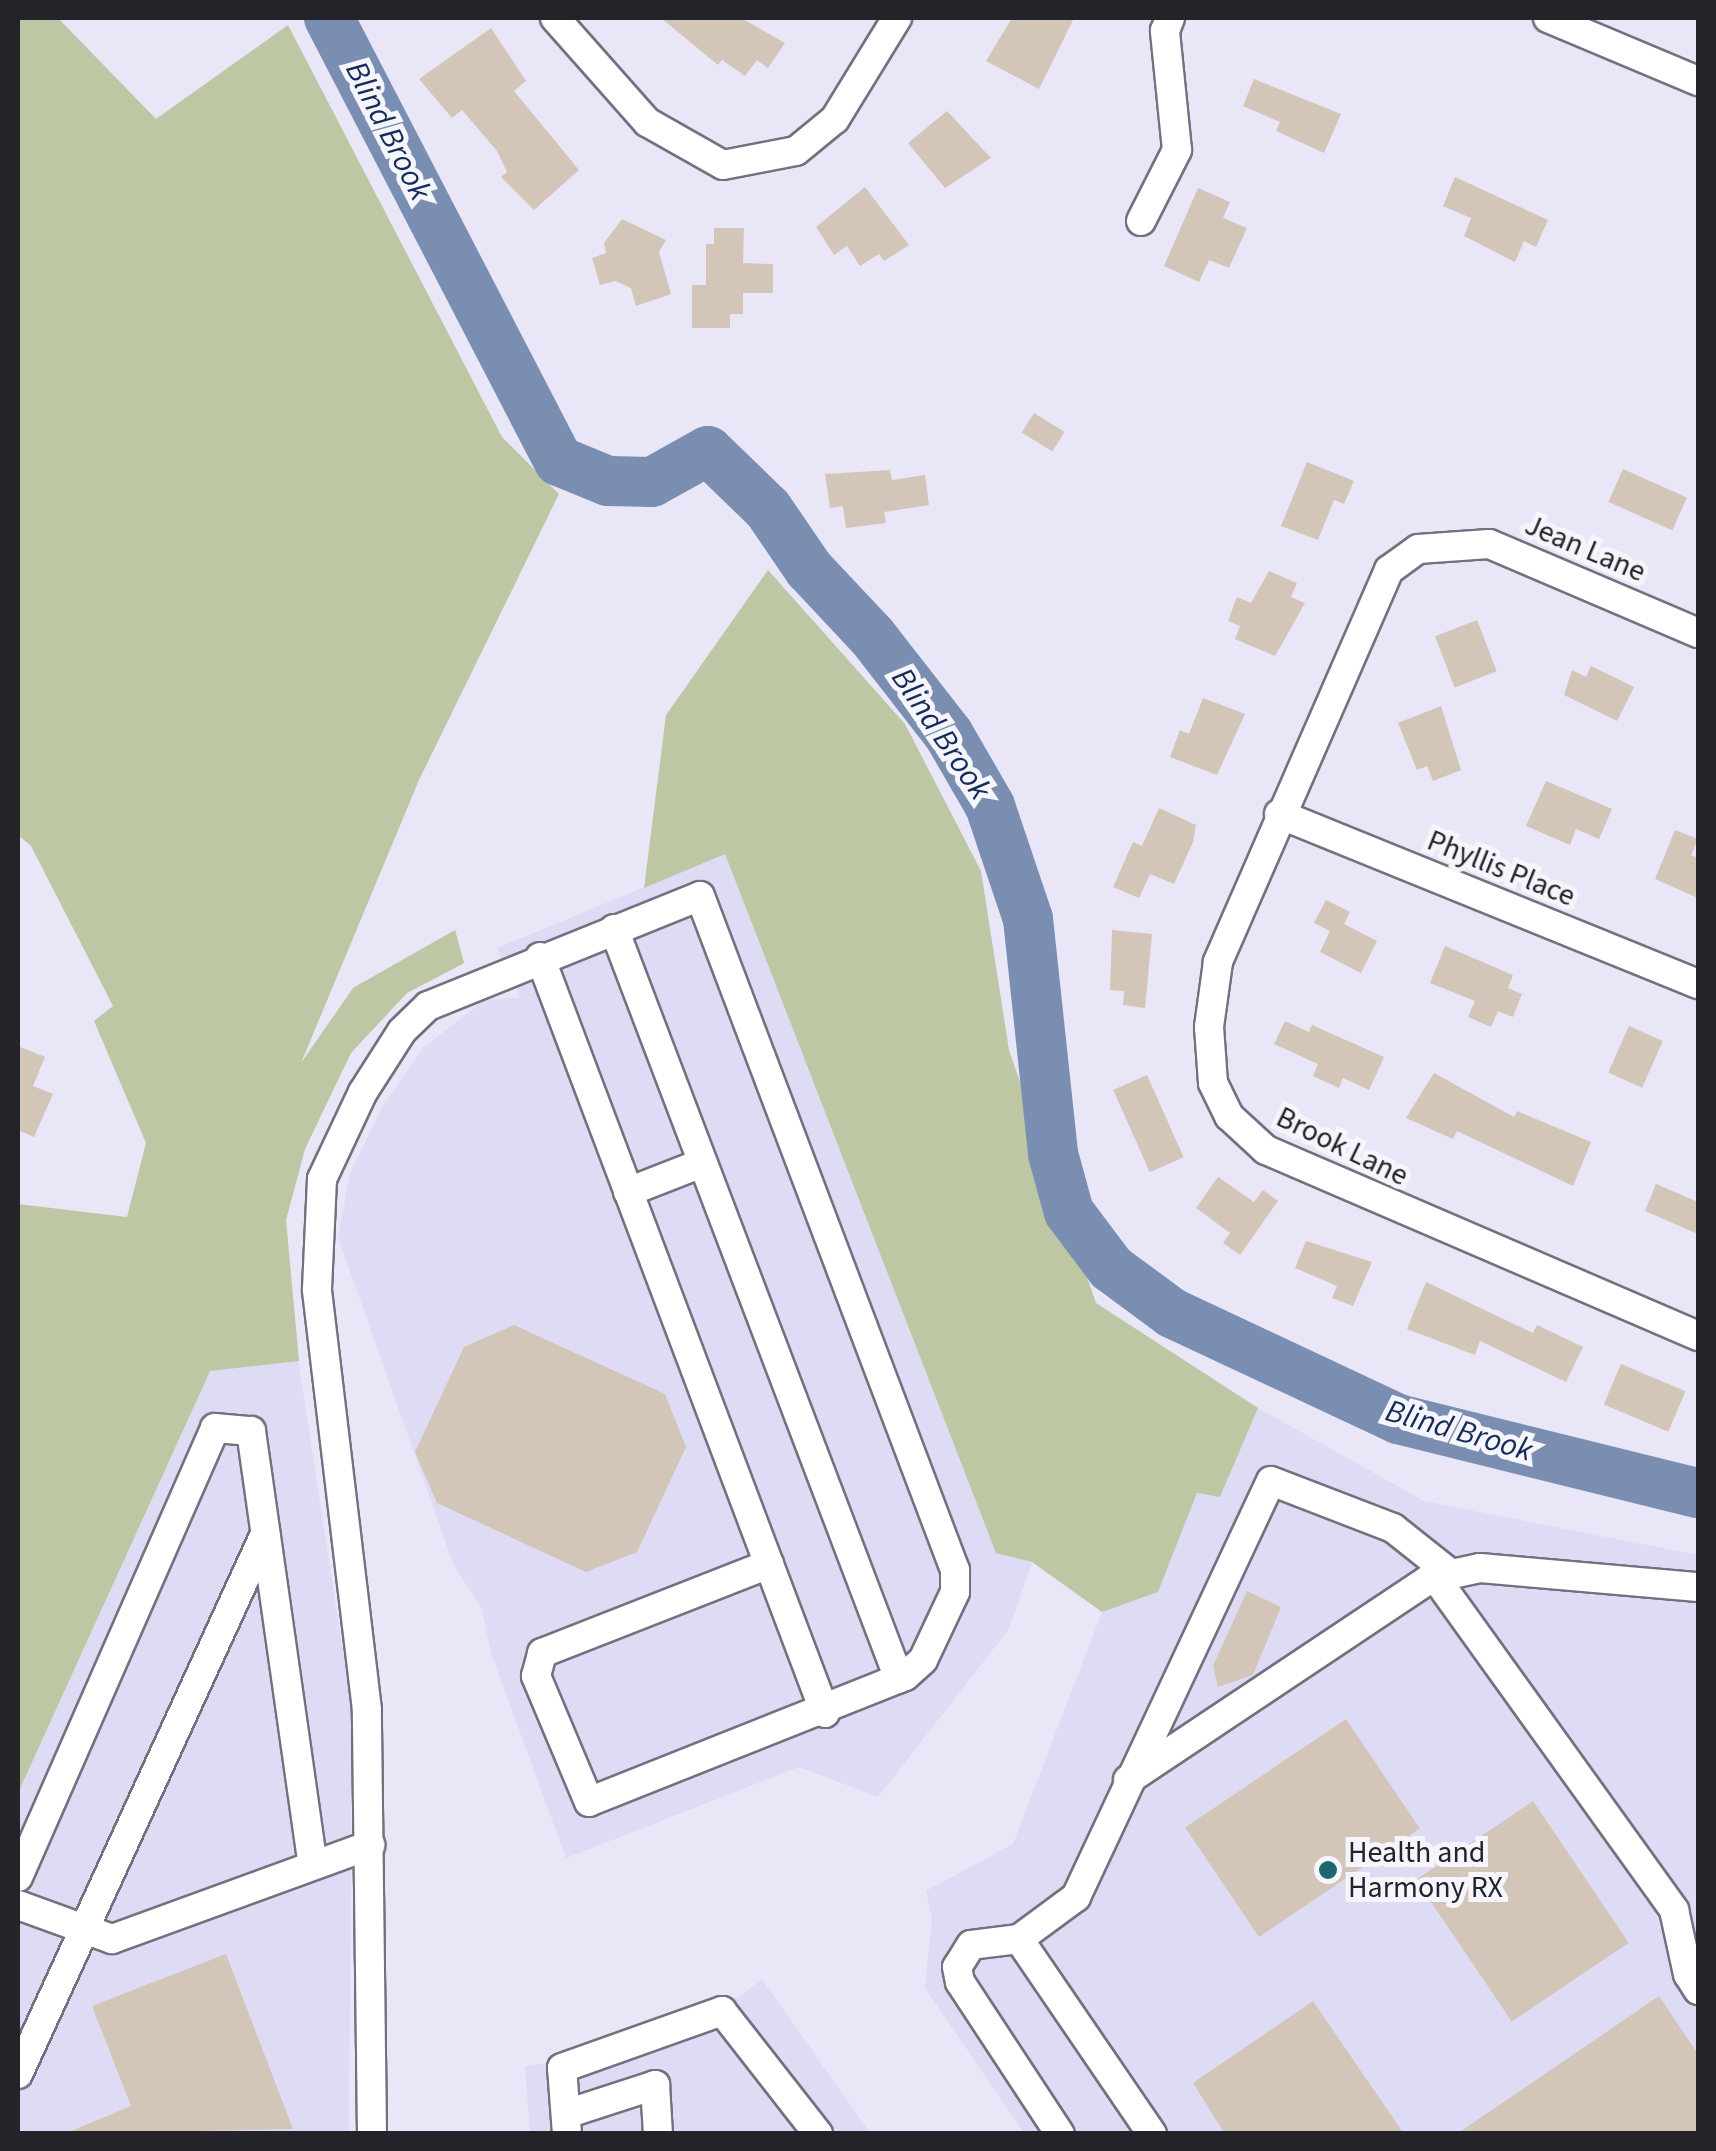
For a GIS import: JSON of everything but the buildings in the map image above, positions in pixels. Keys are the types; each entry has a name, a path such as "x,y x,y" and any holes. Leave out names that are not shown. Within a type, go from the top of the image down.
{"street":[{"path":"555,18 647,122 723,165 796,151 835,119 881,32 898,18"},
{"path":"1141,221 1177,150 1165,31 1170,18"},
{"path":"1548,18 1698,81"},
{"name":"Jean Lane","path":"1389,570 1418,549 1490,544 1698,632"},
{"name":"Brook Lane","path":"1389,570 1279,814 1218,962 1208,1027 1213,1083 1229,1116 1266,1150 1343,1188 1698,1336"},
{"name":"Phyllis Place","path":"1279,814 1698,984"},
{"path":"372,2134 367,1710 317,1289 322,1180 338,1136 402,1031 428,1006 461,987 700,896 955,1570 955,1592 922,1660 898,1679 824,1713 589,1802 536,1676 536,1664 549,1648 768,1564"},
{"path":"614,929 898,1679"},
{"path":"540,957 824,1713"},
{"path":"628,1192 702,1164"},
{"path":"18,1877 215,1428 251,1431 313,1864"},
{"path":"1060,2134 960,1982 956,1967 971,1945 1019,1939 1076,1897 1271,1482 1393,1528 1443,1576 1674,1910 1688,1974 1698,1990"},
{"path":"18,2074 86,1934 265,1532"},
{"path":"1128,1780 1443,1576 1480,1568 1698,1587"},
{"path":"18,1904 86,1934 112,1939 370,1845"},
{"path":"1019,1939 1152,2134"},
{"path":"658,2134 655,2085 566,2124 562,2068 722,2011 818,2134"}],"shaded area":[{"path":"725,854 996,1553 1032,1562 1009,1629 878,1797 799,1767 566,1858 491,1653 482,1609 454,1566 338,1237 350,1174 382,1107 424,1047 486,999 521,998 497,948"},
{"path":"455,930 464,963 407,993 350,1053 305,1149 286,1220 296,1345 352,1712 349,2133 18,2133 18,1638 353,988"},
{"path":"1258,1408 1424,1501 1698,1555 1698,2133 1024,2133 925,1988 932,1918 926,1891 1013,1844 1102,1612 1158,1592 1197,1493 1220,1497"},
{"path":"762,1979 870,2133 530,2133 525,2066 553,2062 714,1999 738,1998"}],"green space":[{"path":"18,18 58,18 156,119 288,25 502,437 559,494 419,780 301,1063 353,988 455,930 464,963 407,993 351,1053 305,1149 286,1220 299,1361 210,1371 18,1793 18,1204 127,1217 146,1143 94,1021 113,1006 31,846 18,835"},
{"path":"768,570 905,724 981,871 1009,1050 1096,1303 1258,1408 1220,1497 1197,1493 1158,1592 1102,1612 1032,1562 996,1553 725,854 644,888 666,715"}],"waterway":[{"name":"Blind Brook","path":"329,18 559,461 608,481 652,482 708,451 768,509 809,569 872,636 949,735 990,806 1028,919 1053,1154 1069,1212 1111,1268 1172,1313 1398,1419 1698,1493"}],"place":[{"name":"Health and Harmony RX","path":"1328,1870"}]}
